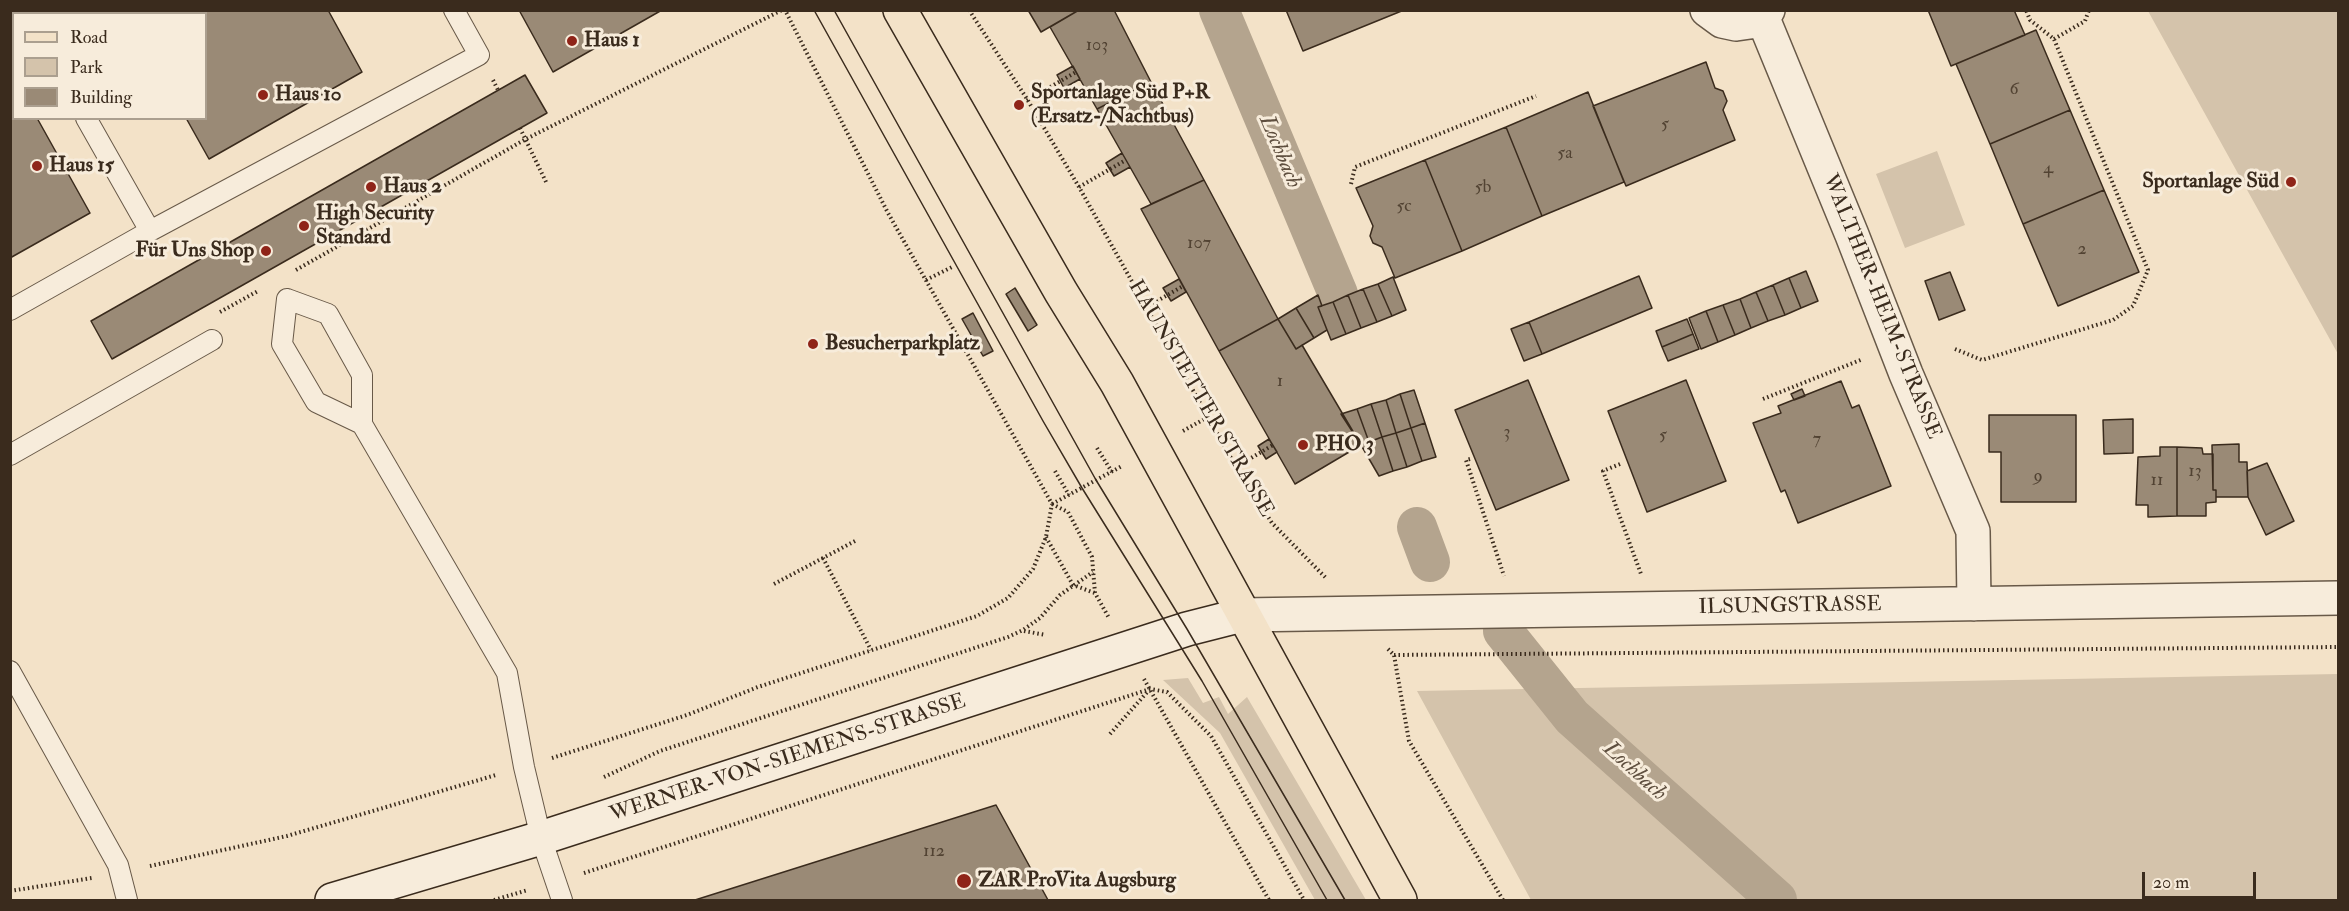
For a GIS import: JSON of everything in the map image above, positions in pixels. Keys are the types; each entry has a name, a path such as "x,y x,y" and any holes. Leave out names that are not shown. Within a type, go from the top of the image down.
{"main road":[{"path":"900,10 1061,292 1117,383 1400,900"}],"street":[{"name":"WALTHER-HEIM-STRASSE","path":"1707,10 1722,21 1736,24 1750,22 1765,13 1895,346 1974,531 1974,604"},
{"name":"ILSUNGSTRASSE","path":"1242,615 2338,598"},
{"name":"WERNER-VON-SIEMENS-STRASSE","path":"332,900 541,838 1186,629 1242,615"}],"lane":[{"path":"10,310 150,231 479,55 454,10"},
{"path":"87,120 150,231"},
{"path":"362,424 316,402 282,344 287,299 328,314 362,375 362,424 507,673 524,767 541,838 559,891"},
{"path":"10,455 212,340"},
{"path":"10,671 118,865 127,900"}],"path":[{"path":"295,271 526,139 784,10 888,213 1052,504 1068,512 1092,557 1095,593 1073,585 1046,537"},
{"path":"1955,349 1982,360 2113,320 2133,306 2148,270 2054,39 2030,20 2026,10"},
{"path":"2054,39 2085,21 2089,10"},
{"name":"HAUNSTETTER STRASSE","path":"971,11 1028,99 1236,467 1272,523 1317,566 1353,613 1394,655"},
{"path":"1019,105 1076,72"},
{"path":"1350,184 1355,167 1536,96"},
{"path":"520,128 546,182"},
{"path":"1078,186 1126,160"},
{"path":"926,280 952,267"},
{"path":"1145,308 1183,286"},
{"path":"214,316 264,288"},
{"path":"1763,399 1895,346"},
{"path":"1236,467 1273,446"},
{"path":"1097,448 1112,472"},
{"path":"1470,459 1466,460 1516,611"},
{"path":"1620,464 1603,471 1654,608"},
{"path":"1055,471 1069,495"},
{"path":"10,891 121,873 287,836 524,767 687,715 758,687 977,616 1008,598 1033,569 1046,537 1052,504"},
{"path":"774,584 855,541"},
{"path":"823,558 871,650"},
{"path":"596,780 660,751 1008,637 1040,618 1060,595 1093,572"},
{"path":"1503,900 1409,741 1394,655 2338,647"},
{"path":"1110,734 1150,689"},
{"path":"1150,689 1269,900"},
{"path":"494,900 559,891 1150,689 1167,692 1211,736 1304,900"}],"green space":[{"name":"Sportanlage Süd","path":"2148,11 2338,11 2338,354"},
{"path":"1937,151 1965,225 1905,248 1876,174"},
{"path":"2338,674 2338,900 1531,900 1417,691"},
{"path":"1188,678 1203,703 1219,697 1228,714 1247,697 1366,900 1315,900 1220,733 1163,680"}],"building":[{"name":"Haus 10","path":"124,10 328,10 362,72 209,159 187,120 207,120 207,12 125,12"},
{"name":"Haus 1","path":"519,10 662,10 553,72"},
{"path":"1028,10 1079,10 1041,32"},
{"path":"1079,10 1114,10 1151,82 1097,109 1050,27"},
{"path":"1286,10 1404,10 1303,51"},
{"path":"1928,10 2014,10 2025,35 1951,66"},
{"path":"2036,30 2070,110 1990,144 1956,64"},
{"path":"1706,62 1715,88 1723,91 1727,101 1723,110 1735,140 1626,186 1593,106"},
{"path":"1073,66 1080,79 1064,88 1057,75"},
{"name":"Haus 15","path":"10,72 12,74 12,120 38,120 90,213 10,258"},
{"name":"Haus 2","path":"525,75 547,113 112,359 91,321"},
{"path":"1151,82 1204,180 1151,204 1097,109"},
{"path":"1588,92 1624,182 1542,216 1506,127"},
{"path":"2070,110 2104,190 2023,224 1990,144"},
{"path":"1506,127 1542,216 1462,251 1425,160"},
{"path":"1122,153 1130,167 1114,176 1106,163"},
{"path":"1425,160 1462,251 1395,278 1382,247 1373,243 1370,236 1373,226 1356,188"},
{"path":"1204,180 1278,319 1219,351 1141,209"},
{"path":"2104,190 2139,272 2058,306 2023,224"},
{"path":"1806,271 1818,301 1801,308 1789,278"},
{"path":"1950,272 1965,310 1939,320 1925,281"},
{"path":"1639,276 1652,308 1542,354 1529,322"},
{"path":"1393,277 1406,310 1392,316 1378,284"},
{"path":"1789,278 1801,308 1785,315 1773,285"},
{"path":"1179,279 1186,292 1171,301 1163,288"},
{"path":"1378,284 1392,316 1377,322 1363,289"},
{"path":"1773,285 1785,315 1768,321 1756,292"},
{"path":"1015,288 1037,325 1028,331 1006,294"},
{"path":"1363,289 1377,322 1361,328 1348,295"},
{"path":"1756,292 1768,321 1751,328 1740,299"},
{"path":"1318,295 1322,306 1318,307 1327,330 1314,338 1296,308"},
{"path":"1348,295 1361,328 1346,334 1333,302"},
{"path":"1740,299 1751,328 1735,335 1723,305"},
{"path":"1333,302 1346,334 1331,340 1318,307"},
{"path":"1723,305 1735,335 1718,342 1706,311"},
{"path":"1296,308 1314,338 1296,349 1278,319"},
{"path":"1706,311 1718,342 1701,349 1689,318"},
{"path":"973,313 993,351 983,356 962,319"},
{"path":"1278,319 1296,349 1302,345 1361,445 1295,484 1219,351"},
{"path":"1687,319 1693,334 1662,347 1656,331"},
{"path":"1529,322 1542,354 1524,361 1511,329"},
{"path":"1693,334 1699,349 1668,361 1662,347"},
{"path":"1528,380 1569,480 1496,510 1455,410"},
{"path":"1686,380 1726,481 1647,512 1608,411"},
{"path":"1841,381 1852,408 1859,405 1891,486 1798,523 1785,490 1781,492 1753,423 1781,413 1778,406"},
{"path":"1802,389 1805,396 1794,400 1791,394"},
{"path":"1414,390 1425,423 1411,428 1400,394"},
{"path":"1400,394 1411,428 1396,433 1386,400"},
{"path":"1386,400 1396,433 1382,437 1371,404"},
{"path":"1371,404 1382,437 1369,442 1357,409"},
{"path":"1357,409 1369,442 1361,445 1341,414"},
{"path":"1989,415 2076,415 2076,502 2001,502 2001,452 1989,452"},
{"path":"2133,419 2133,453 2104,454 2103,420"},
{"path":"1425,423 1436,457 1422,461 1411,428"},
{"path":"1411,428 1422,461 1407,467 1396,433"},
{"path":"1396,433 1407,467 1393,471 1382,437"},
{"path":"1382,437 1393,471 1379,476 1361,445"},
{"path":"1269,439 1277,452 1266,459 1258,446"},
{"path":"2239,444 2239,462 2247,462 2248,497 2216,497 2216,490 2213,490 2212,445"},
{"path":"2160,447 2177,447 2177,516 2148,517 2148,505 2136,505 2138,457 2160,456"},
{"path":"2177,447 2202,448 2203,454 2213,454 2213,490 2216,490 2216,502 2206,503 2206,516 2177,516"},
{"path":"2267,463 2294,521 2266,535 2248,497 2247,471"},
{"path":"996,805 1048,900 695,900"}],"waterway":[{"name":"Lochbach","path":"1219,10 1338,294"},
{"name":"Lochbach","path":"1417,527 1430,562"},
{"name":"Lochbach","path":"1503,631 1572,717 1777,900"}],"tram line":[{"path":"814,10 1043,421 1202,681 1327,900"},
{"path":"834,10 1096,480 1187,629 1345,900"}],"place":[{"name":"Haus 1","path":"572,41"},
{"name":"Haus 10","path":"263,95"},
{"name":"Sportanlage Süd P+R (Ersatz-/Nachtbus)","path":"1019,105"},
{"name":"Haus 15","path":"37,166"},
{"name":"Sportanlage Süd","path":"2291,182"},
{"name":"Haus 2","path":"371,187"},
{"name":"High Security Standard","path":"304,226"},
{"name":"Für Uns Shop","path":"266,251"},
{"name":"Besucherparkplatz","path":"813,344"},
{"name":"PHO 3","path":"1303,445"},
{"name":"ZAR ProVita Augsburg","path":"964,881"}]}
